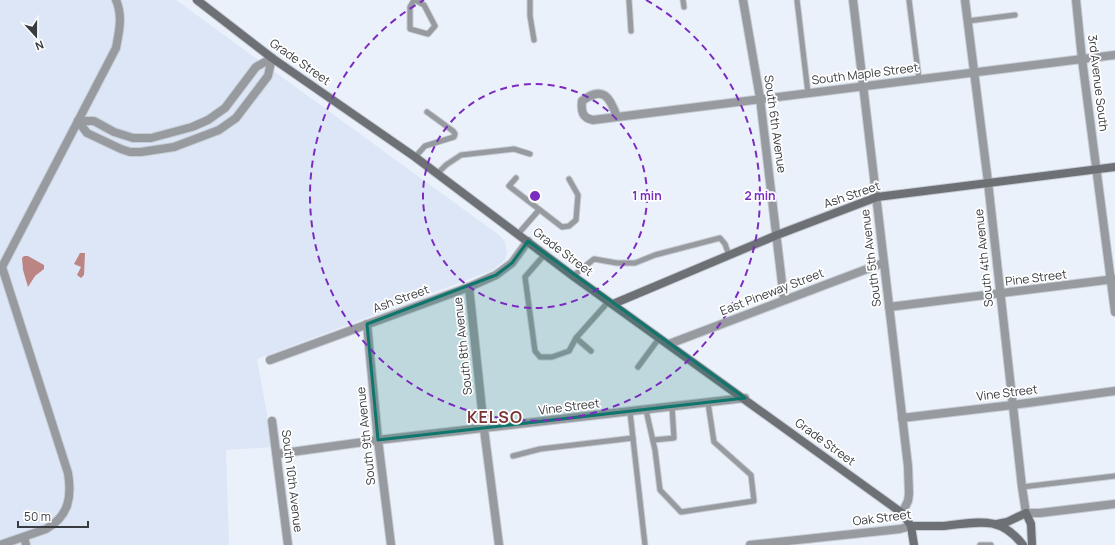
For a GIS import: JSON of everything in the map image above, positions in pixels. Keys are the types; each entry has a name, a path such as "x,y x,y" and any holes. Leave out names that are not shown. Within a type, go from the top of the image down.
{"main road":[{"name":"Grade Street","path":"197,0 272,58 415,157 573,276 902,512 912,526"},
{"name":"Ash Street","path":"611,303 777,235 876,197 1115,166"},
{"path":"997,524 1007,522 1026,513 1031,524 1032,545"},
{"name":"Oak Street","path":"912,526 942,526 986,522 997,524 1014,535 1023,545"},
{"path":"912,526 914,545"}],"street":[{"path":"4,544 46,529 58,521 62,516 68,502 69,480 60,443 2,267 116,48 121,26 119,6 116,0"},
{"name":"South 6th Avenue","path":"744,0 760,98 784,300"},
{"name":"South 5th Avenue","path":"853,0 908,466 910,494 902,512"},
{"name":"South 4th Avenue","path":"965,0 988,182 1026,513"},
{"name":"3rd Avenue South","path":"1076,0 1096,168 1113,280 1115,312"},
{"name":"South Maple Street","path":"618,117 612,102 607,96 599,94 589,96 582,101 581,109 583,116 593,120 618,117 760,98 1115,55"},
{"path":"78,121 94,121 114,132 133,138 151,138 192,127 208,120 225,108 256,67 272,58"},
{"path":"78,121 87,133 97,139 130,152 141,152 174,147 219,130 236,118 268,76 272,58"},
{"name":"Ash Street","path":"270,360 469,287 496,275 512,263 528,242"},
{"name":"East Pineway Street","path":"669,344 883,263"},
{"name":"Pine Street","path":"889,307 1113,280"},
{"name":"South 8th Avenue","path":"469,287 484,429 499,545"},
{"name":"South 9th Avenue","path":"367,324 378,440 391,545"},
{"name":"Vine Street","path":"902,418 1115,391"},
{"name":"Vine Street","path":"277,454 378,440 745,398"},
{"name":"South 10th Avenue","path":"272,421 288,545"},
{"path":"1026,513 1040,513 1115,504"},
{"name":"Oak Street","path":"750,545 900,529 912,526"},
{"path":"24,536 26,545"}],"lane":[{"path":"415,0 424,5 435,26 428,34 410,29 410,7 415,0"},
{"path":"530,0 530,16 534,40"},
{"path":"629,0 631,31"},
{"path":"683,0 684,7"},
{"path":"797,0 808,93"},
{"path":"909,0 918,79"},
{"path":"968,21 1015,15"},
{"path":"415,157 425,146 454,137 455,134 427,112"},
{"path":"437,174 446,165 461,155 514,149 530,154"},
{"path":"516,178 509,186 562,227 569,226 576,220 578,196 569,179"},
{"path":"518,234 539,210"},
{"path":"573,276 594,259 617,263 635,263 720,238 725,244 729,255"},
{"path":"545,254 525,277 535,351 540,357 552,357 568,351 576,338 611,303"},
{"path":"638,367 660,337"},
{"path":"576,338 591,351"},
{"path":"646,410 653,440 660,490 681,512 754,501 751,475 714,442 708,403"},
{"path":"653,440 674,438 672,407"},
{"path":"630,412 645,545"},
{"path":"513,456 540,448 633,438"},
{"path":"1022,487 1115,476"},
{"path":"980,545 991,545"}],"highlighted area":[{"path":"528,241 745,398 646,410 378,440 367,324 496,275 512,263"}],"shaded area":[{"path":"0,0 176,0 499,235 505,242 507,252 505,260 493,270 257,359 267,414 271,447 226,450 229,545 0,545"},
{"path":"80,253 85,253 84,275 81,278 77,275 81,267 74,264"},
{"path":"24,256 28,256 44,265 44,269 35,276 28,287 23,270 22,258"}],"district":[{"name":"KELSO","path":"495,417"}]}
